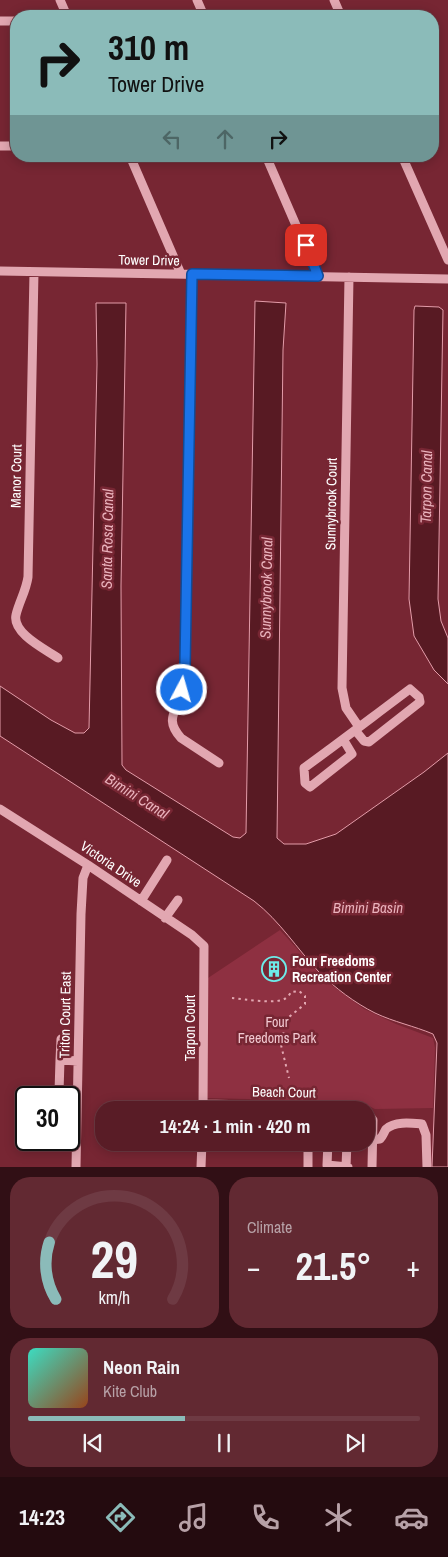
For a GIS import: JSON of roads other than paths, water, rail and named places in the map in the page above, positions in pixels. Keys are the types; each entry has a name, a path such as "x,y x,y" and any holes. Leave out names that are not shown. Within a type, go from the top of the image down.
{"street":[{"path":"133,162 181,274"},
{"path":"269,162 318,276"},
{"path":"405,162 448,260"},
{"name":"Tower Drive","path":"0,271 448,279"},
{"name":"Manor Court","path":"34,272 28,577 26,589 16,613 16,620 20,630 58,658"},
{"path":"192,274 185,666 182,690 173,711 172,721 176,733 181,738 219,763"},
{"name":"Sunnybrook Court","path":"349,277 342,688 346,708 357,729"},
{"path":"343,739 352,754 310,787 305,783 304,768 410,689 419,697 420,702 369,742 364,741 357,729"},
{"name":"Victoria Drive","path":"0,809 142,901 204,946"},
{"path":"142,901 167,860"},
{"name":"Triton Court East","path":"78,1086 82,878 88,865"},
{"path":"166,918 178,900"},
{"name":"Tarpon Court","path":"203,1101 204,946"},
{"path":"59,1086 61,1039"},
{"path":"60,1060 78,1061"},
{"path":"375,1140 380,1139 385,1130 393,1125 422,1124 426,1134 427,1167"},
{"name":"Triton Court East","path":"76,1151 76,1167"},
{"path":"201,1167 202,1151"},
{"path":"308,1151 308,1167"},
{"path":"328,1151 327,1166 347,1167 346,1151"},
{"path":"372,1151 372,1167"}],"water":[{"path":"255,301 286,303 283,350 277,838 284,844 306,844 336,834 448,753 448,1167 432,1167 437,1043 433,1034 382,1016 353,1000 319,972 280,926 254,901 0,736 0,686 51,720 75,733 84,733 89,728 97,364 96,303 126,303 121,586 122,765 126,770 233,837 240,838 246,833"},
{"name":"Tarpon Canal","path":"415,306 439,307 443,310 438,599 441,621 448,638 448,684 434,670 414,636 409,599"}],"place":[{"name":"Four Freedoms Recreation Center","path":"274,969"}],"water label":[{"name":"Santa Rosa Canal","path":"107,539"},
{"name":"Sunnybrook Canal","path":"266,588"},
{"name":"Bimini Canal","path":"137,796"},
{"name":"Bimini Basin","path":"368,907"}],"park label":[{"name":"Four Freedoms Park","path":"277,1030"}]}
